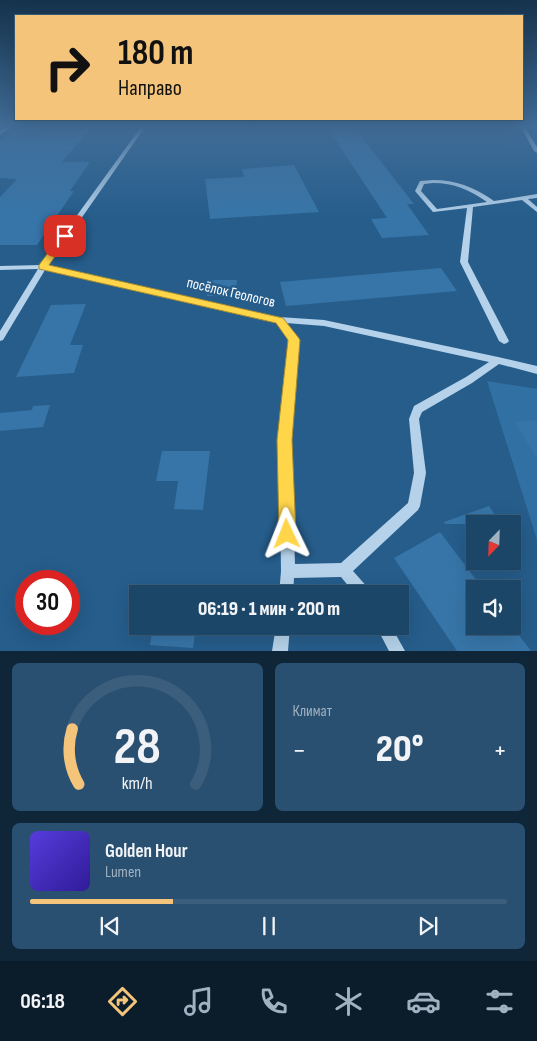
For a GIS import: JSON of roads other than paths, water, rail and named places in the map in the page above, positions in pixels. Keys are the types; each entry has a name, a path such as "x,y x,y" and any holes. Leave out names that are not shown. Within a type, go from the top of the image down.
{"street":[{"path":"0,338 43,267 121,157"},
{"path":"442,180 473,189 493,203 435,211 418,191 422,182 442,180"},
{"path":"523,198 537,210"},
{"path":"470,206 464,262 504,341"},
{"name":"посёлок Геологов","path":"0,268 43,267 280,320 294,340 284,440 287,585"},
{"path":"280,320 324,323 537,370"},
{"path":"288,571 344,570 414,506 420,473 414,419 418,409 470,380 498,360"},
{"path":"344,570 356,585"},
{"path":"280,651 282,635"},
{"path":"389,635 397,651"}],"lane":[{"path":"493,203 537,196"}]}
